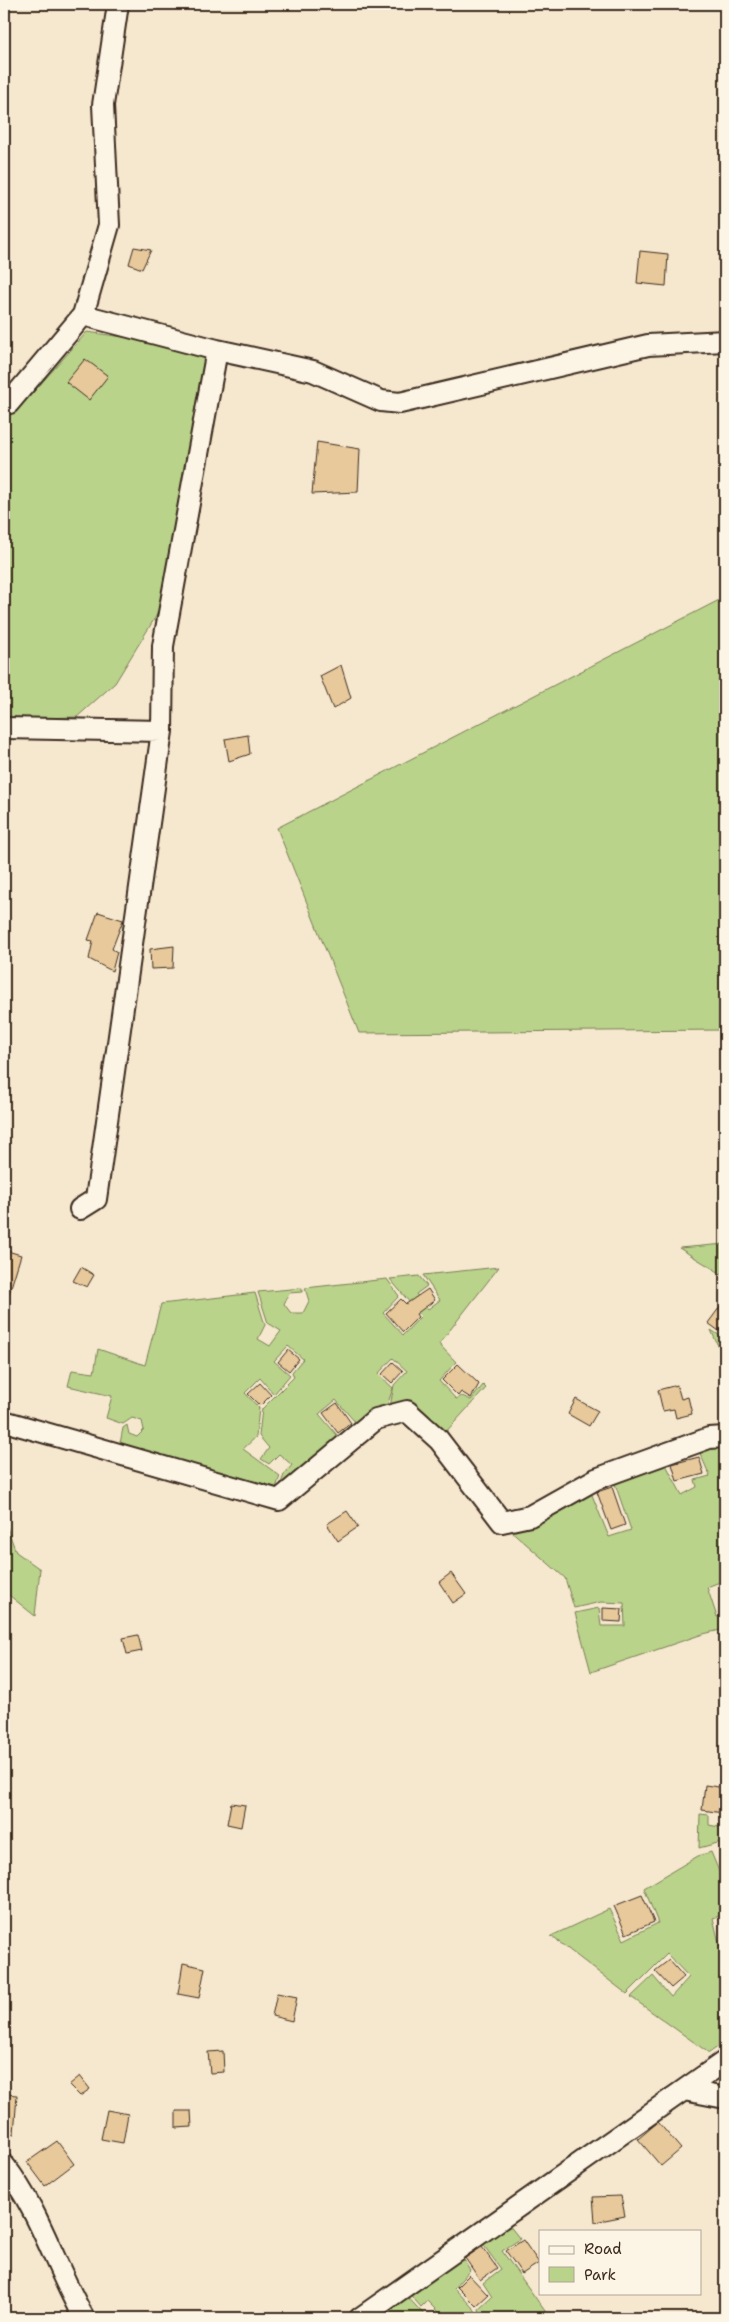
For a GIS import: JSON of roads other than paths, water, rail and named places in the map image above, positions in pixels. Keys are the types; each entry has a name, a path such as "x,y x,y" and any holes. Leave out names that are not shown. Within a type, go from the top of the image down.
{"street":[{"path":"4,402 9,403 83,315 109,225 103,105 118,4"},
{"path":"83,315 217,350 313,370 381,401 400,403 648,346 725,341"},
{"path":"80,1209 96,1199 162,731 163,646 217,350"},
{"path":"4,728 162,731"},
{"path":"4,1421 280,1500 376,1419 407,1411 440,1440 502,1522 530,1516 596,1479 708,1438 725,1437"},
{"path":"360,2318 725,2062"},
{"path":"684,2090 725,2098"},
{"path":"4,2165 18,2183 71,2296 84,2318"}]}
